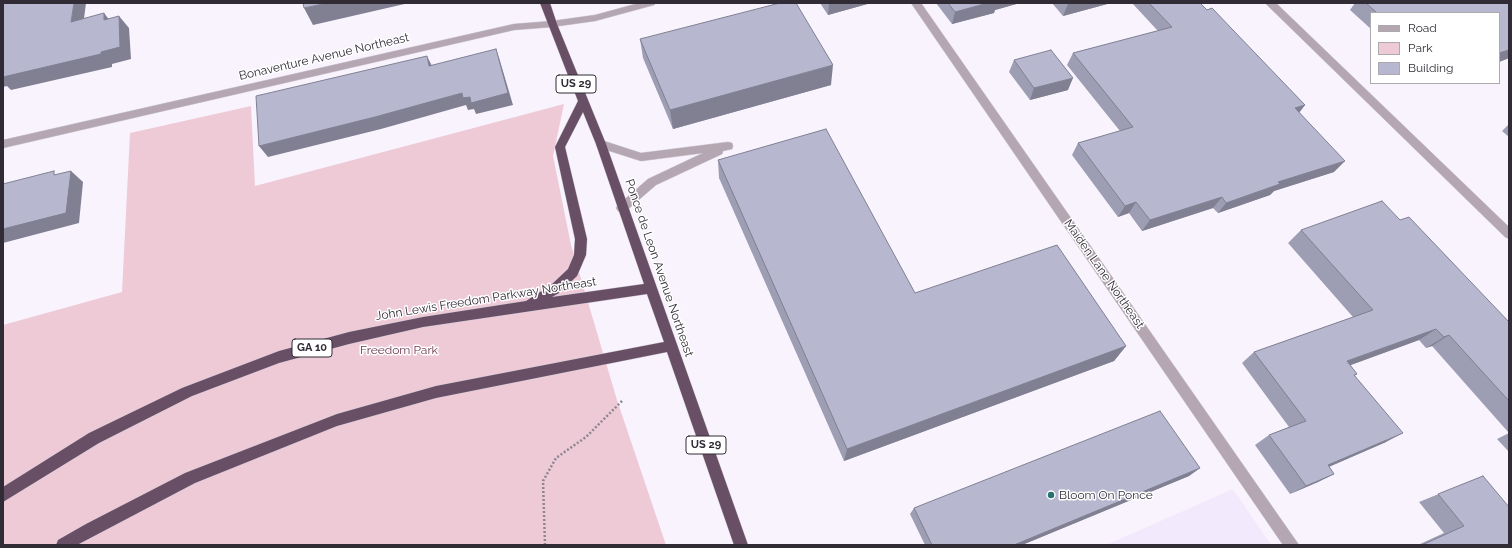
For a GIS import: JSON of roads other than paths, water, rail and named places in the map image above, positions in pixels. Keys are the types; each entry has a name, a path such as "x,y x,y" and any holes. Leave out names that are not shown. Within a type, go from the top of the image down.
{"highway":[{"name":"Ponce de Leon Avenue Northeast","path":"545,3 600,144 741,545"},
{"path":"525,308 555,289 573,272 580,255 581,239 560,147 583,101"},
{"name":"John Lewis Freedom Parkway Northeast","path":"3,495 94,438 187,392 279,357 349,338 423,322 525,308 650,288"},
{"path":"63,545 190,478 337,420 436,392 670,346"}],"street":[{"name":"Bonaventure Avenue Northeast","path":"3,144 514,27 552,24 595,18 630,6 651,3"},
{"name":"Maiden Lane Northeast","path":"916,3 1292,545"},
{"path":"1270,3 1509,234"},
{"path":"600,144 641,157 728,146 652,182 622,208"}],"place":[{"name":"Bloom On Ponce","path":"1051,495"}],"park label":[{"name":"Freedom Park","path":"399,350"}]}
